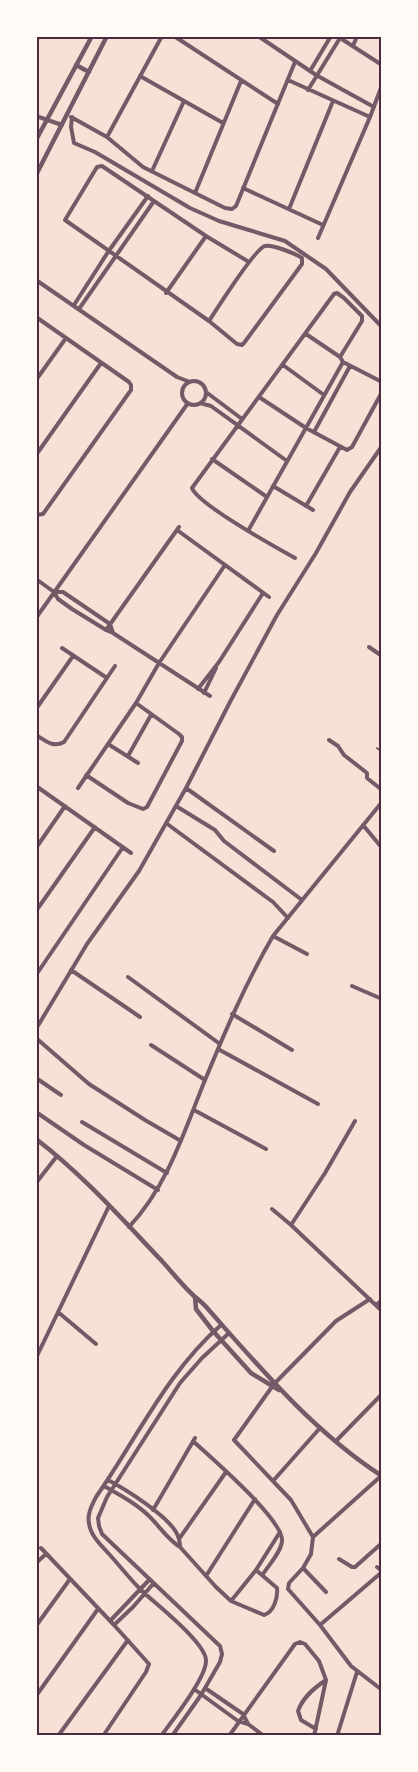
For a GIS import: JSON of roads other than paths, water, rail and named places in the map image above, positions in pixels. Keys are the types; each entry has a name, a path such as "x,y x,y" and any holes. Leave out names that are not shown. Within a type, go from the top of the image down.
{"street":[{"path":"36,41 39,36"},
{"path":"37,138 92,36"},
{"path":"36,175 62,125 70,116 107,36"},
{"path":"107,137 162,36"},
{"path":"174,36 278,104"},
{"path":"258,36 310,72 374,107"},
{"path":"310,72 331,36"},
{"path":"353,46 357,36"},
{"path":"308,90 338,37 382,65"},
{"path":"70,116 107,137 139,164 229,209 234,207 243,188 295,62"},
{"path":"76,65 89,72"},
{"path":"140,76 223,123"},
{"path":"288,80 370,117"},
{"path":"195,193 241,81"},
{"path":"318,238 382,85"},
{"path":"152,171 184,101"},
{"path":"289,209 333,101"},
{"path":"36,116 62,125"},
{"path":"70,116 74,143 95,152 190,208 219,220 285,241 326,269 382,327"},
{"path":"209,321 261,248 266,245 299,256 302,260 302,264 244,343 237,344 209,321 166,293 65,220 97,167 102,166 206,236 250,262"},
{"path":"243,188 323,225"},
{"path":"74,306 108,252 148,196"},
{"path":"79,309 154,201"},
{"path":"166,293 206,236"},
{"path":"36,280 177,377 190,382 201,382 206,392 242,419"},
{"path":"295,558 248,531 212,507 192,490 212,459 334,294 340,294 362,316 340,356"},
{"path":"36,317 129,382 131,386 131,390 43,514 36,515"},
{"path":"306,334 340,356 343,362 382,382"},
{"path":"36,380 66,338"},
{"path":"248,531 343,362"},
{"path":"36,455 101,363"},
{"path":"283,365 324,396"},
{"path":"314,432 350,366"},
{"path":"177,377 183,388 182,396 188,403 192,405 200,403 211,406 287,461"},
{"path":"183,388 190,382"},
{"path":"200,403 206,397 206,392"},
{"path":"259,397 306,428 347,450 352,447 382,392"},
{"path":"36,618 188,403"},
{"path":"36,1029 87,944 127,890 186,788 277,615 316,553 350,492 382,446"},
{"path":"306,506 340,447"},
{"path":"212,459 266,497"},
{"path":"272,486 313,510"},
{"path":"106,630 178,528 269,597"},
{"path":"78,788 136,704 159,663 225,565"},
{"path":"36,580 54,592 58,599 210,696"},
{"path":"54,592 63,592 110,624 113,633"},
{"path":"198,689 219,662 263,593"},
{"path":"369,647 382,656"},
{"path":"62,648 107,678"},
{"path":"36,709 73,656"},
{"path":"204,693 219,662"},
{"path":"36,735 52,744 64,742 115,666"},
{"path":"86,775 128,803 140,809 146,808 182,739 179,734 136,704"},
{"path":"128,756 151,715"},
{"path":"329,740 338,746 344,755 366,772 367,778 382,790"},
{"path":"108,744 138,763"},
{"path":"36,786 131,853"},
{"path":"186,788 274,851"},
{"path":"129,1226 143,1212 167,1173 232,1014 273,936 382,802"},
{"path":"36,848 65,806"},
{"path":"176,806 215,830 224,841 302,900"},
{"path":"166,823 273,902 288,918"},
{"path":"364,825 382,848"},
{"path":"36,911 95,827"},
{"path":"36,975 38,969 123,847"},
{"path":"273,936 307,954"},
{"path":"71,970 140,1017"},
{"path":"128,978 219,1047 318,1104"},
{"path":"352,986 382,999"},
{"path":"232,1014 292,1050"},
{"path":"36,1038 89,1084 181,1141"},
{"path":"152,1045 205,1080"},
{"path":"36,1078 61,1095"},
{"path":"194,1110 266,1149"},
{"path":"36,1112 84,1145 158,1190"},
{"path":"291,1225 356,1120"},
{"path":"82,1122 167,1173"},
{"path":"36,1139 57,1156 129,1226 208,1309 273,1385"},
{"path":"36,1184 57,1156"},
{"path":"36,1358 109,1206"},
{"path":"272,1209 382,1311"},
{"path":"195,1297 196,1309 247,1369 261,1380 273,1385 282,1392 320,1428 381,1476 313,1537"},
{"path":"370,1300 336,1321 273,1385 234,1440 291,1500 313,1537 311,1554 303,1568 289,1583 288,1589 320,1625 357,1672 382,1690"},
{"path":"376,1305 382,1300"},
{"path":"58,1312 96,1344"},
{"path":"161,1736 194,1690 207,1663 204,1652 178,1623 141,1589 99,1542 93,1534 88,1518 92,1505 170,1382 213,1331 221,1325"},
{"path":"166,1729 172,1735 201,1695 220,1662 222,1654 220,1646 151,1582 100,1530 98,1518 116,1484 180,1384 190,1370 228,1334"},
{"path":"261,1380 266,1375"},
{"path":"336,1441 382,1394"},
{"path":"273,1481 320,1428"},
{"path":"148,1516 194,1440 255,1499 280,1532 282,1538 280,1547 263,1574"},
{"path":"174,1543 226,1472"},
{"path":"108,1480 153,1510 171,1526 179,1538 180,1547"},
{"path":"104,1486 148,1516 231,1601 264,1615 270,1613 278,1590 276,1585 256,1570"},
{"path":"206,1576 255,1499"},
{"path":"231,1601 256,1570 280,1532"},
{"path":"339,1559 355,1567 382,1544"},
{"path":"41,1548 148,1661 148,1668 102,1736"},
{"path":"36,1563 46,1554"},
{"path":"320,1625 382,1572 376,1566"},
{"path":"303,1568 326,1592"},
{"path":"36,1626 70,1579"},
{"path":"110,1621 141,1589 151,1582"},
{"path":"114,1625 145,1593 151,1582"},
{"path":"36,1696 98,1609"},
{"path":"58,1736 128,1640"},
{"path":"228,1736 298,1642 305,1644 320,1661 326,1680 314,1736"},
{"path":"337,1736 357,1672"},
{"path":"316,1729 301,1720 298,1711 306,1697 326,1680"},
{"path":"205,1688 243,1714 248,1724"},
{"path":"194,1690 238,1721 248,1724 264,1736"}],"lane":[{"path":"377,748 382,752"}]}
